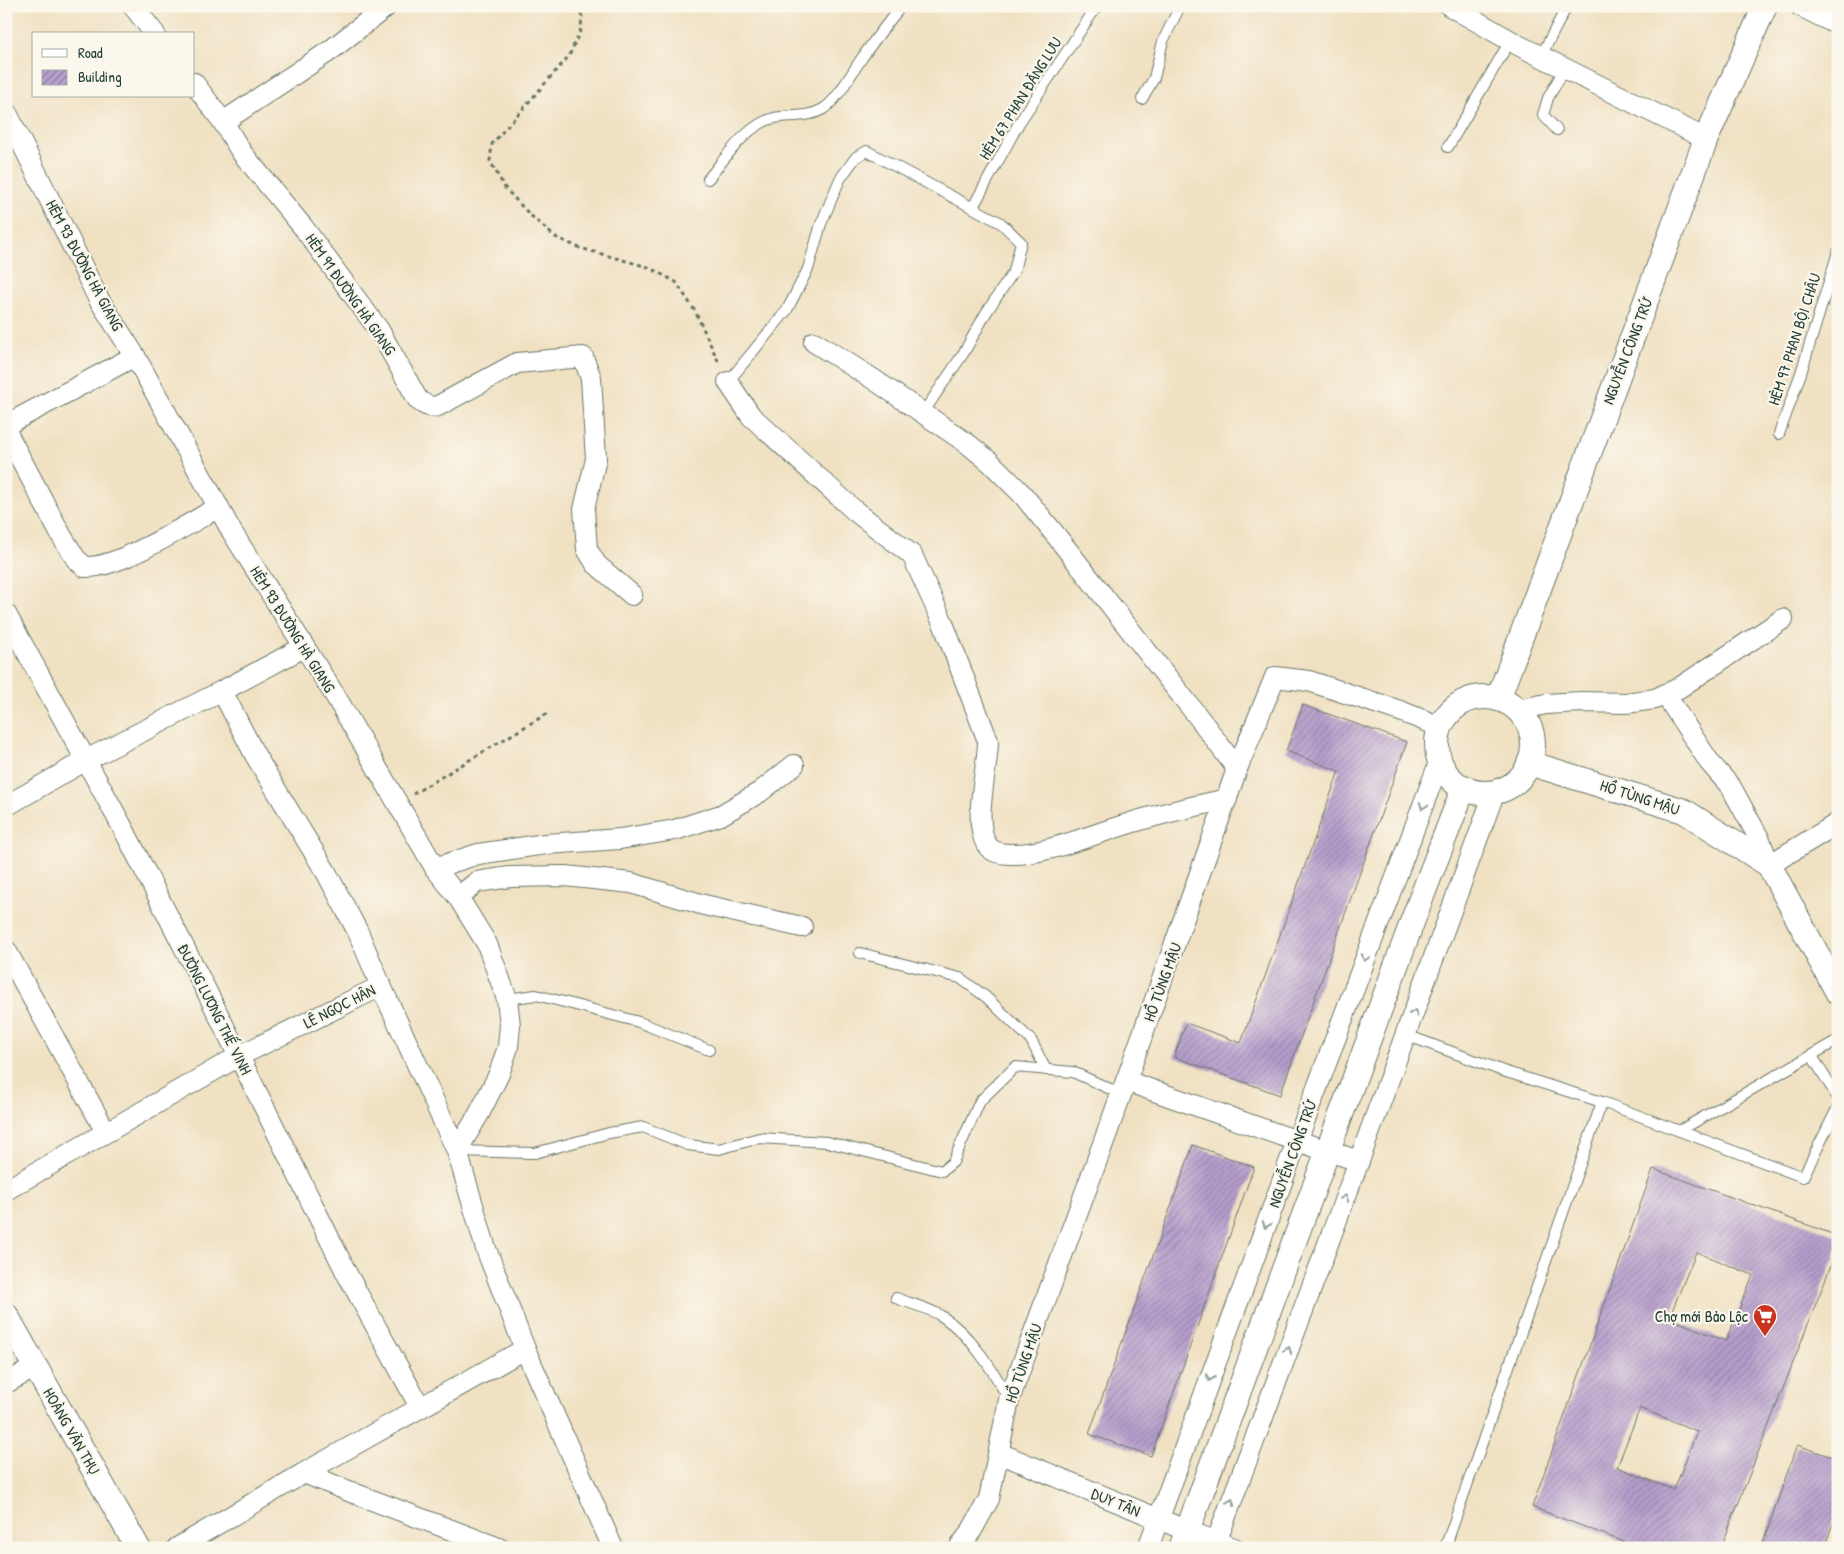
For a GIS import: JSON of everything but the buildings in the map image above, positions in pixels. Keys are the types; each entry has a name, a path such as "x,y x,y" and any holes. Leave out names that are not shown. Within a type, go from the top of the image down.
{"street":[{"path":"133,6 153,32"},
{"path":"223,122 331,50 387,6"},
{"path":"1450,6 1510,40 1706,139"},
{"name":"NGUYỄN CÔNG TRỨ","path":"1508,704 1706,139 1765,6"},
{"path":"1800,6 1838,25"},
{"name":"HẺM 91 ĐƯỜNG HÀ GIANG","path":"195,84 223,122 242,153 303,227 379,330 418,400 425,405 432,408 438,406 517,363 583,357 591,378 596,459 584,509 587,549 596,564 632,595"},
{"name":"HẺM 93 ĐƯỜNG HÀ GIANG","path":"6,111 98,298 135,356 232,532 304,646 435,868 458,897 487,944 507,999 510,1025 508,1047 499,1074 457,1151"},
{"path":"814,342 873,378 968,444 990,462 1022,494 1204,724 1237,769"},
{"path":"6,424 135,356"},
{"path":"728,382 751,416 855,511 912,555 943,623 988,741 988,758 981,804 982,834 988,847 998,853 1028,852 1063,844 1166,812 1227,799"},
{"path":"6,431 60,535 76,558 85,567 96,568 127,556 149,546 218,507"},
{"name":"ĐƯỜNG LƯƠNG THẾ VINH","path":"6,614 124,830 347,1274 420,1407"},
{"path":"1508,704 1528,724 1533,740 1532,752 1524,773 1506,788 1495,791 1484,792 1464,788 1452,780 1445,771 1440,760 1438,744 1441,726 1447,716 1464,702 1486,697 1508,704 1626,703 1655,700 1679,688 1783,619"},
{"path":"6,806 86,760 222,691 304,646"},
{"name":"HỒ TÙNG MẬU","path":"958,1548 972,1530 989,1499 1008,1400 1124,1088 1237,769 1275,678 1309,681 1441,726"},
{"name":"LÊ NGỌC HÂN","path":"6,1190 239,1056 381,986 358,932 330,880 255,755 222,691"},
{"name":"HỒ TÙNG MẬU","path":"1665,694 1710,763 1731,787 1760,840 1769,865 1838,993"},
{"name":"NGUYỄN CÔNG TRỨ","path":"1148,1548 1297,1141 1440,760"},
{"name":"HỒ TÙNG MẬU","path":"1529,763 1684,811 1769,865"},
{"path":"435,868 478,854 546,844 620,839 675,830 721,815 760,792 794,765"},
{"name":"NGUYỄN CÔNG TRỨ","path":"1184,1539 1413,918 1464,788"},
{"path":"1221,1546 1359,1161 1495,791"},
{"path":"1769,865 1838,823"},
{"path":"458,897 477,882 510,877 566,876 631,883 704,905 802,927"},
{"path":"6,950 106,1132"},
{"path":"381,986 457,1151 486,1249 525,1349 614,1548"},
{"path":"1124,1088 1359,1161"},
{"name":"HOÀNG VĂN THỤ","path":"6,1315 138,1548"},
{"path":"177,1548 304,1473 525,1349"},
{"path":"6,1383 36,1367"},
{"name":"DUY TÂN","path":"999,1453 1158,1519 1184,1539 1221,1546"},
{"path":"304,1473 499,1548"}],"lane":[{"path":"708,179 740,141 758,125 774,118 807,115 823,109 843,88 862,57 901,6"},
{"name":"HẺM 67 PHAN ĐĂNG LƯU","path":"973,207 1019,123 1097,6"},
{"path":"1142,99 1154,78 1163,41 1180,6"},
{"path":"1541,56 1566,6"},
{"path":"1448,146 1510,40"},
{"path":"1557,130 1543,115 1548,98 1565,68"},
{"path":"728,382 787,310 808,269 821,224 840,179 856,157 867,151 962,203 973,207 1001,224 1021,242 1014,271 986,313 963,354 923,413"},
{"name":"HẺM 97 PHAN BỘI CHÂU","path":"1779,434 1802,373 1838,252"},
{"path":"860,953 960,978 986,997 1031,1040 1046,1070"},
{"path":"507,999 536,995 564,1002 639,1022 709,1050"},
{"path":"1406,1034 1503,1071 1602,1102 1804,1177 1838,1107"},
{"path":"1679,1131 1838,1040"},
{"path":"1812,1056 1838,1098"},
{"path":"457,1151 535,1153 609,1133 643,1127 688,1145 719,1149 759,1138 827,1142 942,1171 953,1162 980,1101 1015,1067 1073,1072 1124,1088"},
{"path":"1444,1548 1602,1102"},
{"path":"896,1298 942,1317 970,1341 999,1381 1008,1400"}],"path":[{"path":"578,6 582,17 581,29 569,56 492,144 490,161 505,188 529,214 555,237 580,248 648,267 676,282 695,311 728,382"},
{"path":"398,804 548,713"}],"place":[{"name":"Chợ mới Bảo Lộc","path":"1765,1337"}]}
